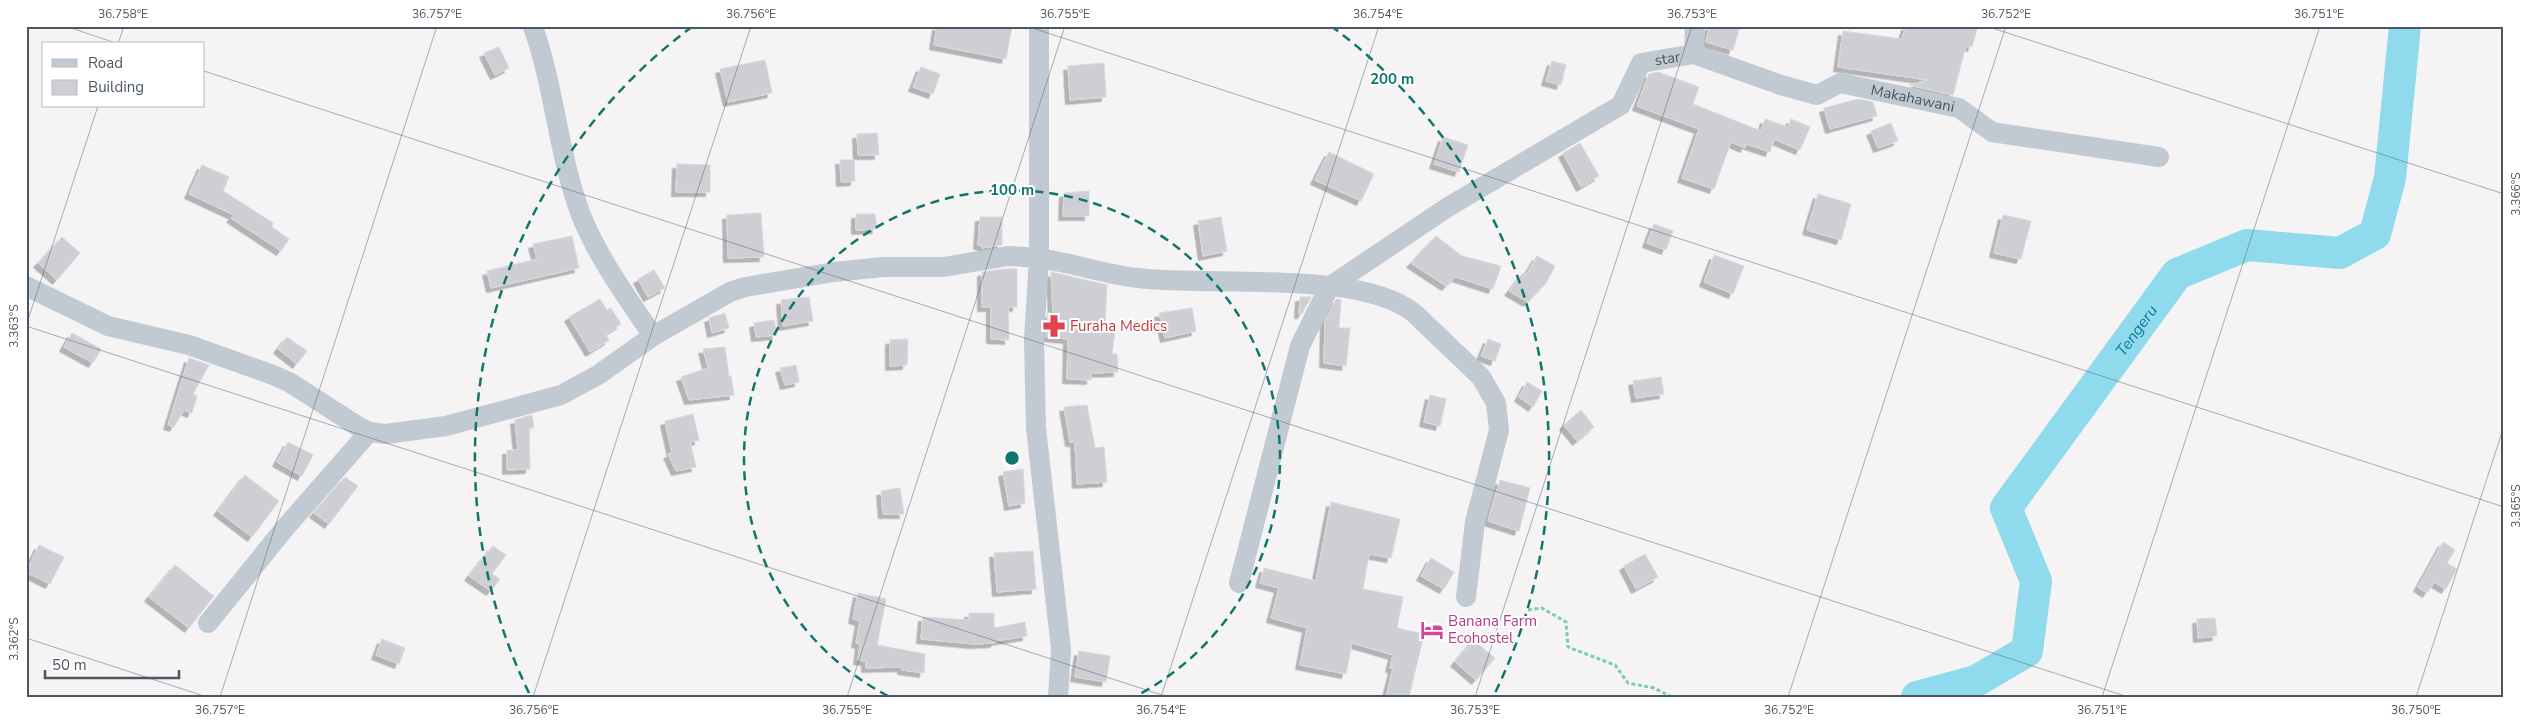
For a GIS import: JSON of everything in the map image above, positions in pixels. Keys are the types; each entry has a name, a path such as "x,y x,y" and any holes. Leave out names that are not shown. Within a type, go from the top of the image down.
{"street":[{"path":"1039,26 1039,258 1034,340 1036,428 1061,649 1058,697"},
{"path":"1694,54 1695,26"},
{"path":"533,27 546,66 559,135 581,215 596,246 653,336"},
{"name":"star","path":"1329,287 1448,207 1621,105 1641,63 1694,54"},
{"name":"Makahawani","path":"1694,54 1781,85 1816,95 1840,83 1959,108 1992,132 2159,157"},
{"path":"26,286 108,326 189,345 273,375 370,432 386,434 446,426 552,399 598,374 653,336 730,292 778,280 834,272 883,267 944,267 1008,256 1039,258 1136,278 1244,281 1329,287 1380,296 1408,308 1481,377 1496,403 1499,430 1475,522 1466,597"},
{"path":"1239,583 1300,346 1329,287"},
{"path":"208,623 285,528 370,432"}],"path":[{"path":"1528,610 1542,608 1566,622 1568,647 1615,665 1628,683 1654,688 1672,697"}],"building":[{"path":"937,26 1012,26 1006,59 934,45"},
{"path":"1710,26 1740,26 1733,50 1706,42"},
{"path":"1906,26 1978,26 1972,47 1966,46 1953,95 1909,85 1928,80 1838,67 1843,31 1902,39"},
{"path":"499,47 509,68 495,75 484,53"},
{"path":"765,60 772,93 728,102 720,69"},
{"path":"1552,61 1566,65 1561,85 1546,81"},
{"path":"1104,63 1106,97 1070,100 1068,66"},
{"path":"921,67 940,74 933,94 913,87"},
{"path":"1658,72 1699,87 1693,104 1761,131 1765,119 1788,127 1791,119 1810,127 1800,150 1774,139 1770,152 1746,144 1745,148 1731,142 1714,189 1682,178 1699,129 1637,106 1649,74"},
{"path":"1858,99 1873,102 1877,116 1830,129 1824,108"},
{"path":"1891,123 1898,141 1878,148 1871,131"},
{"path":"877,133 879,155 858,155 857,134"},
{"path":"1443,137 1468,145 1459,172 1434,164"},
{"path":"1580,143 1599,176 1581,187 1563,153"},
{"path":"1329,152 1374,174 1361,201 1315,180"},
{"path":"840,160 854,160 855,181 841,182"},
{"path":"677,164 710,165 710,192 676,192"},
{"path":"202,165 229,177 223,191 273,223 272,227 289,239 281,251 231,218 234,215 189,194"},
{"path":"1089,191 1089,216 1063,216 1064,193"},
{"path":"1818,194 1851,204 1841,240 1807,230"},
{"path":"761,213 764,257 728,258 727,215"},
{"path":"856,214 875,214 877,229 856,230"},
{"path":"2003,215 2031,221 2021,259 1994,253"},
{"path":"980,217 1002,217 1002,245 982,248 982,245 978,245"},
{"path":"1221,217 1227,251 1203,256 1198,221"},
{"path":"1654,224 1673,231 1666,250 1647,243"},
{"path":"572,236 579,268 491,288 487,271 537,259 533,244"},
{"path":"1436,236 1462,256 1501,266 1493,289 1456,277 1446,286 1411,263"},
{"path":"62,237 80,253 57,280 38,263"},
{"path":"1714,255 1744,266 1733,294 1704,282"},
{"path":"1537,256 1555,266 1546,283 1528,302 1509,291 1523,273 1526,275"},
{"path":"1017,269 1017,307 1008,307 1009,340 991,339 991,307 982,307 982,272"},
{"path":"654,270 665,288 648,297 638,279"},
{"path":"1051,272 1107,285 1105,322 1116,324 1112,354 1117,354 1118,372 1091,373 1091,380 1067,379 1068,339 1046,337 1048,313 1053,314"},
{"path":"809,297 813,321 783,326 781,300"},
{"path":"1300,297 1311,297 1302,314 1299,314"},
{"path":"600,299 607,310 611,308 621,324 606,334 609,340 590,352 569,317"},
{"path":"1336,299 1341,300 1339,328 1350,328 1346,366 1324,363 1325,321"},
{"path":"1192,308 1196,331 1165,338 1159,313"},
{"path":"725,313 729,328 712,333 709,318"},
{"path":"774,320 777,335 756,337 754,323"},
{"path":"72,333 101,349 93,363 64,347"},
{"path":"287,337 307,351 297,364 278,349"},
{"path":"908,339 907,365 890,366 890,340"},
{"path":"1488,339 1501,344 1495,361 1481,356"},
{"path":"725,347 729,377 731,376 734,395 689,400 681,377 708,368 703,349"},
{"path":"189,358 209,365 193,394 197,396 192,413 184,410 174,427 168,425"},
{"path":"796,365 799,382 785,385 780,368"},
{"path":"1661,377 1664,394 1636,398 1633,381"},
{"path":"1527,382 1542,391 1533,407 1519,397"},
{"path":"1430,395 1446,399 1440,426 1424,422"},
{"path":"1087,405 1095,448 1104,447 1107,482 1077,484 1075,442 1070,442 1064,407"},
{"path":"1581,410 1594,427 1577,441 1564,425"},
{"path":"693,414 699,440 690,442 696,467 676,471 668,454 672,453 665,421"},
{"path":"532,415 534,428 529,428 530,469 507,470 507,450 518,450 515,420"},
{"path":"288,442 313,455 302,476 277,462"},
{"path":"1023,469 1025,503 1009,506 1003,472"},
{"path":"245,475 279,501 252,537 218,511"},
{"path":"345,477 358,486 329,524 314,513"},
{"path":"1500,480 1530,488 1519,531 1488,521"},
{"path":"900,488 904,514 883,514 881,491"},
{"path":"1331,502 1400,519 1391,558 1369,554 1363,589 1403,597 1397,628 1424,634 1409,697 1386,697 1393,668 1390,668 1393,655 1352,643 1346,674 1300,665 1307,628 1271,618 1279,588 1260,583 1264,568 1316,581"},
{"path":"2443,542 2455,550 2447,563 2457,569 2446,589 2434,582 2427,593 2418,587"},
{"path":"39,545 64,557 50,584 26,572"},
{"path":"493,546 506,555 492,574 500,579 491,591 469,576"},
{"path":"1033,551 1036,589 997,592 994,553"},
{"path":"1645,554 1658,577 1636,589 1624,566"},
{"path":"1431,558 1454,572 1444,589 1421,576"},
{"path":"175,565 214,596 189,628 149,597"},
{"path":"858,593 886,599 877,645 925,654 924,673 902,670 902,667 866,668 866,661 858,660 860,644 856,643 860,621 853,619"},
{"path":"969,613 994,613 994,628 1025,622 1027,636 995,641 995,643 974,644 921,639 923,617 969,620"},
{"path":"2215,618 2217,636 2198,638 2197,619"},
{"path":"382,639 405,648 399,664 376,655"},
{"path":"1473,640 1495,658 1476,680 1455,662"},
{"path":"1079,651 1110,656 1106,682 1075,677"}],"waterway":[{"name":"Tengeru","path":"1917,697 1976,681 2027,651 2036,581 2006,508 2177,274 2247,245 2340,253 2375,234 2390,178 2405,26"}],"place":[{"name":"Furaha Medics","path":"1054,326"},
{"name":"Banana Farm Ecohostel","path":"1432,630"}]}
